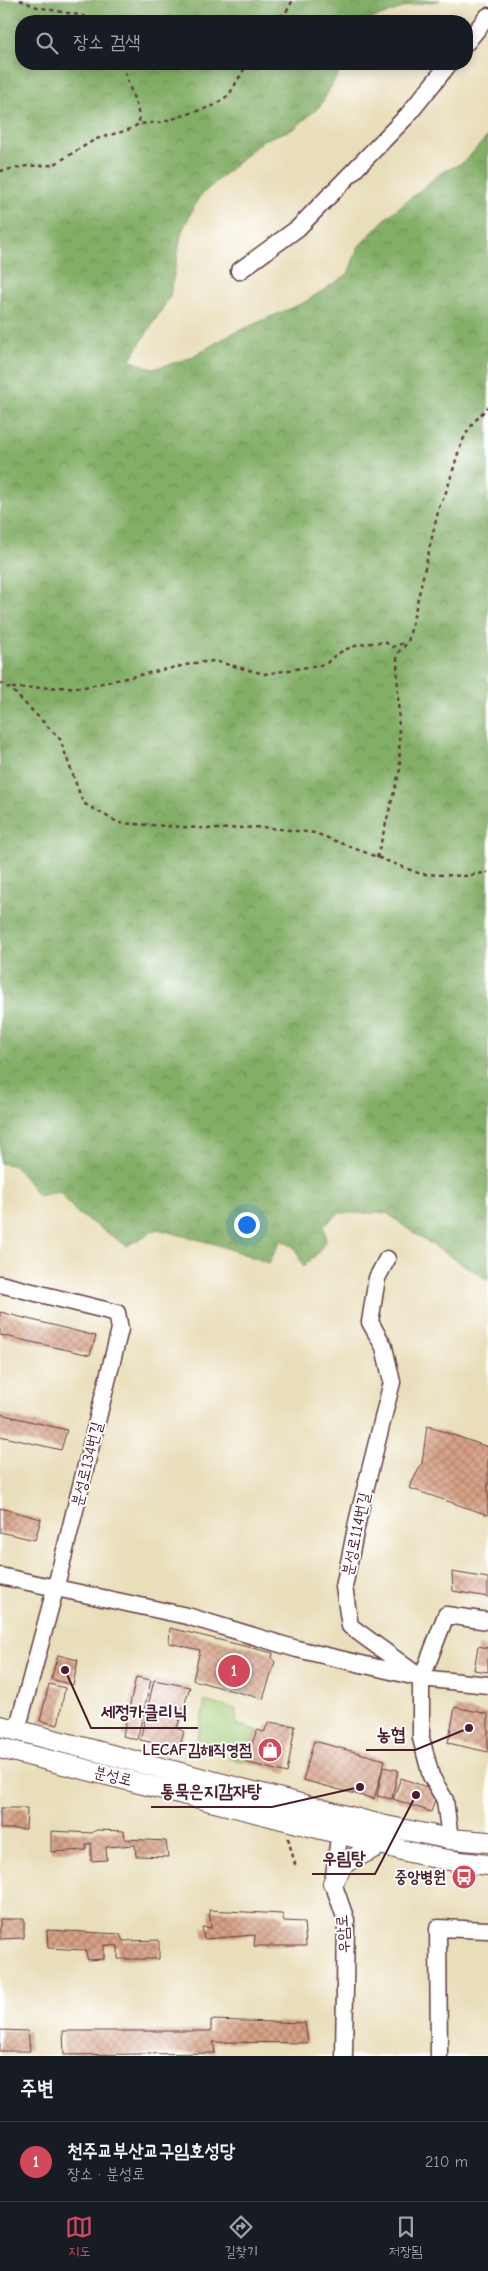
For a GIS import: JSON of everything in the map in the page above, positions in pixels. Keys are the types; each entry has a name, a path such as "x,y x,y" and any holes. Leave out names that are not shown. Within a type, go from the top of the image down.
{"main road":[{"name":"분성로","path":"8,1728 381,1825 450,1838 488,1842"},
{"name":"분성로","path":"0,1748 416,1854 460,1863 488,1865"},
{"path":"333,1883 343,1864 381,1844"}],"street":[{"path":"473,35 488,16"},
{"path":"238,271 298,228 407,116 444,70"},
{"name":"분성로114번길","path":"387,1259 377,1278 370,1322 384,1348 392,1382 358,1518 344,1587 350,1626 424,1673"},
{"name":"분성로134번길","path":"0,1284 117,1313 120,1329 56,1586 8,1728"},
{"path":"0,1576 56,1586 187,1616 297,1649 488,1685"},
{"path":"450,1838 445,1800 430,1776 421,1738 424,1673 446,1615 488,1620"},
{"path":"424,1673 488,1675"},
{"name":"우암로","path":"343,1814 333,1883 346,1920 344,2056"},
{"path":"439,2056 438,1928 488,1930"}],"path":[{"path":"20,0 37,7 78,15"},
{"path":"282,15 286,12 293,0"},
{"path":"124,70 138,114 139,124"},
{"path":"0,171 27,166 53,165 96,139 128,130 139,124 163,122 182,117 220,102 235,87 244,70"},
{"path":"377,858 400,769 398,653 408,642 439,507 446,494 466,435 488,407"},
{"path":"11,688 84,687 176,666 214,661 265,674 326,664 332,657 358,644 386,642 392,647 408,642"},
{"path":"0,683 11,688 60,739 83,803 119,823 217,829 262,827 315,833 421,874 467,876 488,872"}],"green space":[{"path":"0,0 440,0 408,6 383,15 15,15 15,70 341,70 320,106 294,129 263,140 199,197 182,231 170,296 130,360 153,369 190,358 229,335 305,302 348,274 358,247 386,218 441,173 464,162 488,136 488,1280 415,1234 387,1213 339,1213 324,1226 326,1241 304,1267 294,1247 281,1240 269,1263 215,1244 157,1229 127,1246 77,1213 59,1191 39,1196 15,1166 0,1163"},
{"path":"205,1701 237,1710 236,1724 257,1730 245,1762 229,1758 232,1748 197,1740"}],"building":[{"path":"0,1312 96,1336 90,1355 0,1335"},
{"path":"0,1414 67,1430 61,1450 0,1436"},
{"path":"427,1426 488,1447 488,1515 409,1488 422,1463"},
{"path":"0,1508 41,1519 35,1540 0,1532"},
{"path":"452,1572 488,1578 488,1597 453,1591"},
{"path":"170,1628 273,1653 272,1659 275,1662 263,1699 193,1680 200,1650 169,1643"},
{"path":"478,1646 488,1648 488,1672 474,1670"},
{"path":"58,1655 78,1660 73,1685 51,1679"},
{"path":"136,1677 151,1680 137,1740 123,1736"},
{"path":"154,1680 190,1687 177,1728 184,1732 179,1748 140,1740"},
{"path":"49,1684 65,1688 58,1725 40,1721"},
{"path":"455,1707 488,1714 488,1752 448,1743"},
{"name":"LECAF김해직영점","path":"269,1722 295,1726 287,1773 245,1762 257,1730 264,1732"},
{"path":"314,1741 385,1760 374,1799 303,1780"},
{"path":"383,1767 398,1770 392,1799 377,1796"},
{"path":"401,1778 438,1791 431,1812 393,1799"},
{"path":"0,1808 27,1808 26,1829 0,1829"},
{"path":"96,1830 124,1831 125,1839 166,1841 168,1857 136,1856 135,1845 106,1847 107,1860 91,1861 91,1843 86,1844 86,1850 51,1852 51,1831 92,1833"},
{"path":"209,1910 282,1914 284,1921 304,1922 306,1946 254,1946 255,1935 204,1939 202,1927 211,1928"},
{"path":"0,1919 24,1919 24,1938 0,1939"},
{"path":"47,1930 120,1934 123,1941 159,1940 159,1959 118,1959 118,1946 104,1945 104,1959 88,1960 85,1950 48,1948"},
{"path":"211,2020 305,2023 308,2043 213,2042 215,2053 64,2055 63,2031 211,2031"},
{"path":"0,2030 28,2031 30,2051 0,2051"}],"place":[{"name":"세정카클리닉","path":"65,1670"},
{"name":"천주교부산교구임호성당","path":"234,1671"},
{"name":"농협","path":"469,1728"},
{"name":"LECAF김해직영점","path":"270,1750"},
{"name":"통묵은지감자탕","path":"360,1787"},
{"name":"우림탕","path":"416,1795"},
{"name":"중앙병원","path":"464,1877"}]}
